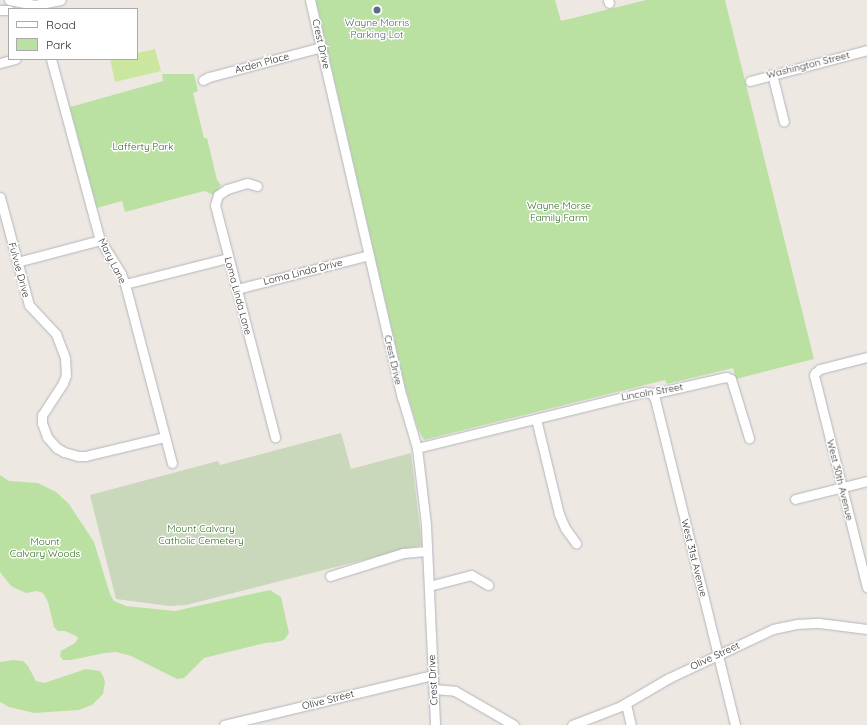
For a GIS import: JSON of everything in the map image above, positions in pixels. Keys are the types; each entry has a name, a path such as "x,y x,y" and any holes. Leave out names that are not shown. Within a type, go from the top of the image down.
{"street":[{"path":"9,0 34,5"},
{"path":"20,8 61,0"},
{"name":"Crest Drive","path":"310,0 402,397 417,448 426,525 435,725"},
{"name":"Arden Place","path":"203,80 209,77 322,47"},
{"name":"Washington Street","path":"750,81 867,50"},
{"path":"0,63 11,60"},
{"name":"Mary Lane","path":"52,60 100,240 121,274 125,284 172,463"},
{"path":"772,74 784,122"},
{"name":"Loma Linda Lane","path":"257,186 247,183 227,189 217,198 216,209 275,437"},
{"name":"Fulvue Drive","path":"0,197 29,305 56,334 65,358 66,375 63,383 42,415 44,430 51,442 64,452 78,456 86,456 165,437"},
{"path":"17,262 100,240"},
{"name":"Loma Linda Drive","path":"237,289 369,255"},
{"path":"125,284 228,258"},
{"name":"West 30th Avenue","path":"867,357 823,368 815,373 815,381 867,588"},
{"name":"Lincoln Street","path":"417,448 644,392 656,393 728,377 731,379 749,438"},
{"name":"West 31st Avenue","path":"651,393 655,399 735,725"},
{"path":"536,419 559,514 565,528 576,543"},
{"path":"795,499 867,481"},
{"path":"330,576 403,553 427,551"},
{"path":"429,586 471,574 488,585"},
{"name":"Olive Street","path":"572,725 626,704 669,678 773,629 785,626 819,623 867,629"},
{"name":"Olive Street","path":"224,725 433,675"},
{"path":"434,689 455,690 514,725"},
{"path":"626,704 631,725"}],"green space":[{"name":"Wayne Morse Family Farm","path":"316,0 555,0 561,21 646,0 725,0 814,359 736,379 733,368 667,384 665,380 424,440 418,429 405,386"},
{"path":"155,49 161,71 115,82 110,60 138,60 138,53"},
{"name":"Lafferty Park","path":"162,74 194,74 198,91 193,93 204,138 207,138 217,180 221,185 214,195 204,191 125,212 122,201 97,208 70,107 163,81"},
{"name":"Mount Calvary Catholic Cemetery","path":"341,433 351,469 411,453 422,545 186,605 169,606 116,599 90,495 218,461 220,465"},
{"name":"Mount Calvary Woods","path":"0,475 9,481 38,483 56,492 69,504 94,542 110,594 114,601 126,606 175,611 270,590 281,597 289,633 284,640 265,643 204,658 184,678 177,679 131,656 116,652 63,660 60,656 61,651 75,643 78,639 76,636 65,631 58,631 54,627 48,602 43,593 37,591 26,593 17,589 11,586 0,572"},
{"path":"13,660 23,661 28,666 36,681 44,683 86,669 100,671 105,682 103,694 92,705 79,710 34,713 9,707 0,702 0,662"}],"place":[{"name":"Wayne Morris Parking Lot","path":"377,10"}]}
